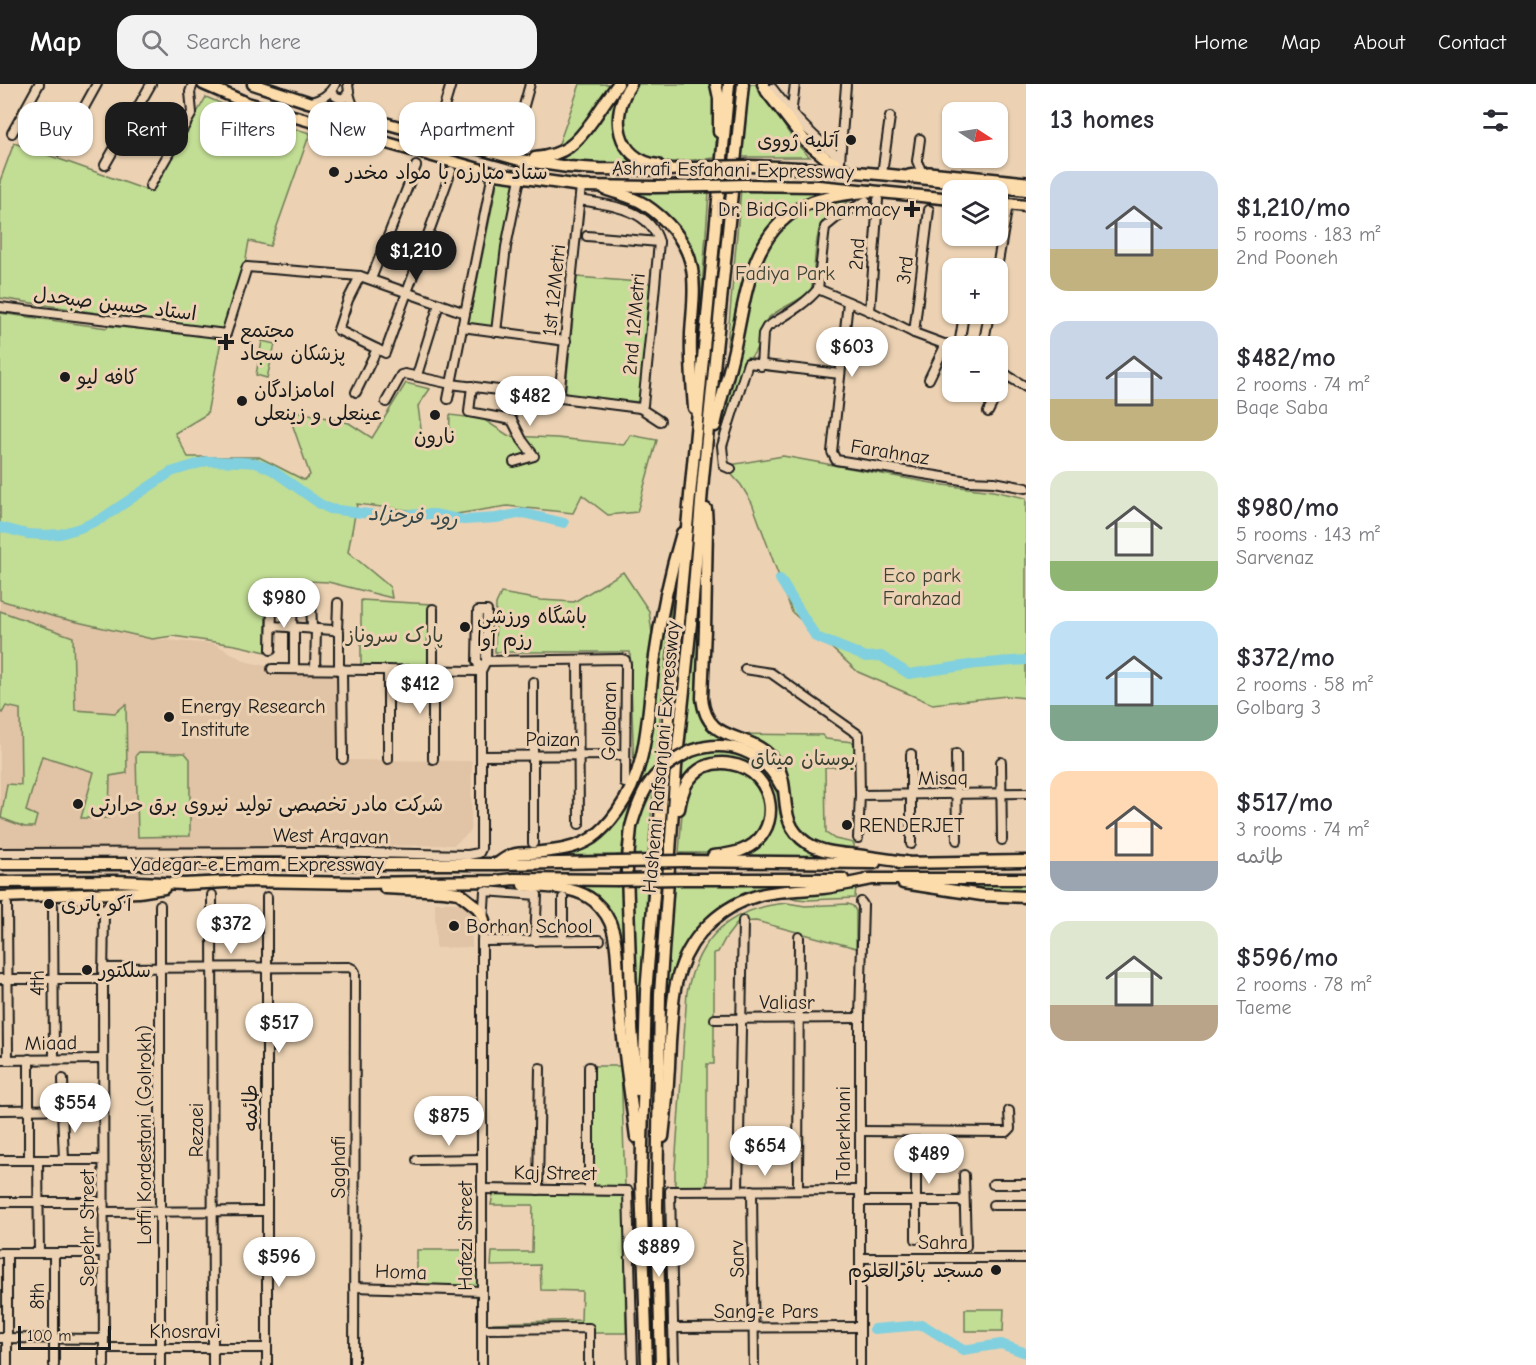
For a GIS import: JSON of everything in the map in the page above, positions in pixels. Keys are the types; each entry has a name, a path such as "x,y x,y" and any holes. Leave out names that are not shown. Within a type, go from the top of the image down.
{"highway":[{"name":"Ashrafi Esfahani Expressway","path":"203,84 247,103 494,173 520,178 580,186 818,186 872,197 942,199"},
{"name":"Ashrafi Esfahani Expressway","path":"253,84 308,102"},
{"path":"520,160 552,156 571,146 581,136 618,84"},
{"path":"630,84 618,115 618,129 626,146 647,163 692,168"},
{"path":"716,84 719,98 721,174"},
{"path":"721,174 729,84"},
{"name":"Hashemi Rafsanjani Expressway","path":"661,1365 657,1182 660,994 676,767 743,84"},
{"path":"768,88 805,141 826,158 840,161 851,172"},
{"name":"Ashrafi Esfahani Expressway","path":"387,123 520,160 567,166 669,170 747,166 811,168 904,175 1026,190"},
{"name":"Hashemi Rafsanjani Expressway","path":"647,1365 641,1181 646,993 664,770 721,174"},
{"path":"597,186 631,198 653,211 672,227 689,258 694,288 691,380 697,434"},
{"path":"872,197 825,198 811,202 784,219 765,240 753,268 704,478 707,526 702,703 709,720 718,730 756,745 771,757 783,779 790,826 795,834 809,845 834,852 906,862"},
{"path":"1008,204 1026,206"},
{"path":"495,864 511,855 583,844 603,829 627,798 644,750 663,610 673,561 689,510"},
{"path":"642,1130 632,1029 627,870 631,827 638,803 660,770 691,751 715,746 727,746 746,752 760,760 777,778 784,792"},
{"path":"672,838 685,785 700,769 720,762 738,765 754,774 764,786 769,798 768,824 751,846 741,851 683,861"},
{"path":"683,861 849,863 1026,861"},
{"name":"Yadegar-e Emam Expressway","path":"0,864 513,864 683,861"},
{"name":"Yadegar-e Emam Expressway","path":"0,882 116,881 184,884 248,881 496,882 514,879 876,879"},
{"path":"657,1182 665,1122 674,993 680,968 692,944 707,925 721,913 748,899 769,893 876,879 1026,879"},
{"path":"876,879 982,895 1026,897"},
{"path":"496,882 572,890 581,893 593,901 609,920 615,942 619,1002 641,1181"},
{"path":"358,883 398,890 459,893 478,908 484,920"},
{"path":"3,901 53,901 139,892 184,884"}],"main road":[{"path":"904,175 922,172 1026,182"}],"street":[{"path":"12,133 39,84"},
{"path":"87,102 97,84"},
{"path":"105,165 151,84"},
{"path":"150,186 192,112 190,92 193,84"},
{"path":"446,102 451,84"},
{"path":"525,102 530,84"},
{"path":"790,118 795,84"},
{"path":"840,161 846,85"},
{"path":"308,102 319,99 333,87"},
{"path":"333,87 334,95 338,98 344,98 349,88"},
{"path":"882,174 890,117"},
{"path":"920,139 917,161 922,172"},
{"path":"371,279 416,166"},
{"path":"451,171 406,292 385,353 338,330 348,300 360,276 371,279 406,292 439,304 465,313"},
{"path":"448,399 494,173"},
{"path":"496,332 506,247 520,178"},
{"name":"1st 12Metri","path":"559,397 580,186"},
{"path":"761,366 763,334 767,327 818,290 825,227 872,197"},
{"name":"2nd","path":"870,311 872,197"},
{"path":"580,200 609,205 641,217 653,228 658,242 587,236"},
{"name":"3rd","path":"914,333 929,210"},
{"path":"386,240 442,260"},
{"name":"2nd 12Metri","path":"640,408 643,405 649,350 658,242"},
{"name":"استاد حسین صبحدل","path":"0,307 226,334 247,267 360,276"},
{"path":"818,290 942,343"},
{"name":"Farahnaz","path":"848,302 832,452 836,460 1026,488"},
{"path":"417,375 439,304"},
{"path":"462,327 566,341"},
{"path":"356,392 377,350"},
{"path":"930,379 942,358"},
{"path":"731,469 724,466 722,446 748,363 840,374"},
{"path":"386,402 401,375 405,374 451,384 640,408 660,421"},
{"path":"1008,376 1026,387"},
{"path":"472,386 470,412 512,420 522,440 534,456 514,462"},
{"path":"988,412 993,402"},
{"path":"293,596 294,669"},
{"path":"311,597 315,669"},
{"path":"338,603 337,632 339,632 341,669 343,759"},
{"path":"271,650 272,607"},
{"path":"433,609 434,759"},
{"name":"West Arqavan","path":"0,853 315,852 468,855 479,853 481,849 481,671 477,661 482,611 486,661 481,671"},
{"path":"272,626 337,632"},
{"path":"486,661 578,660 579,824"},
{"name":"Golbaran","path":"578,660 625,660 625,783"},
{"path":"272,669 481,671"},
{"path":"745,669 770,672 860,736 858,838"},
{"path":"388,670 388,759"},
{"path":"532,843 533,682"},
{"path":"911,754 911,844"},
{"path":"956,754 957,840"},
{"name":"Paizan","path":"481,756 625,755"},
{"path":"1001,762 1002,840"},
{"name":"Misaq","path":"860,795 1026,793"},
{"name":"Hafezi Street","path":"482,1365 482,941 485,891 537,895 535,941"},
{"path":"53,901 87,899 98,904 104,912 117,896 139,892"},
{"name":"Rezaei","path":"212,895 213,1365"},
{"name":"طائمه","path":"267,897 267,1365"},
{"path":"562,940 563,898"},
{"path":"3,901 4,1060"},
{"name":"4th","path":"53,901 54,1059"},
{"name":"Taherkhani","path":"860,1365 860,1018 863,905 861,902"},
{"name":"Lotfi Kordestani (Golrokh)","path":"160,905 160,1365"},
{"name":"Sepehr Street","path":"104,912 104,1365"},
{"path":"738,1190 743,921"},
{"path":"798,1190 799,937"},
{"path":"482,941 600,940"},
{"name":"Saghafi","path":"267,968 349,967 355,972 354,1365"},
{"path":"103,969 267,968"},
{"path":"4,979 103,978"},
{"name":"Valiasr","path":"715,1019 860,1018"},
{"path":"29,1059 29,1109 39,1202 39,1253"},
{"name":"Miaad","path":"4,1060 103,1059"},
{"path":"589,1067 589,1190"},
{"path":"538,1190 540,1068"},
{"path":"63,1079 64,1160"},
{"path":"0,1110 103,1109"},
{"path":"860,1131 1007,1132 1010,1129 1009,1111"},
{"path":"417,1160 482,1159"},
{"path":"0,1160 103,1160"},
{"path":"916,1170 916,1239"},
{"path":"964,1174 966,1246"},
{"path":"993,1184 1026,1184"},
{"name":"Kaj Street","path":"482,1189 628,1191 633,1365"},
{"name":"Sarv","path":"752,1190 754,1365"},
{"path":"674,1365 670,1191 860,1190"},
{"path":"860,1200 964,1201"},
{"path":"0,1202 103,1202"},
{"path":"993,1205 1026,1204"},
{"path":"104,1212 267,1211"},
{"path":"7,1365 4,1338 3,1253 104,1253"},
{"name":"8th","path":"54,1253 54,1365"},
{"name":"Sahra","path":"860,1258 1026,1258"},
{"name":"Homa","path":"354,1287 482,1291"},
{"name":"Sang-e Pars","path":"673,1328 860,1327"},
{"path":"482,1329 589,1328 590,1365"},
{"path":"4,1338 104,1339"},
{"name":"Khosravi","path":"104,1348 267,1348"}],"shaded area":[{"name":"Energy Research Institute","path":"0,600 52,617 142,638 215,644 247,662 271,667 271,673 339,673 338,760 472,761 471,831 454,845 0,850"},
{"name":"Borhan School","path":"435,903 466,903 471,909 472,947 436,948"}],"green space":[{"path":"580,84 615,84 582,132 556,152"},
{"path":"620,84 628,84 616,128 649,165 578,165 548,158 558,156"},
{"path":"633,84 714,84 718,104 715,158 660,163 642,158 625,139 622,106"},
{"path":"748,84 760,84 790,135 810,157 742,157"},
{"path":"206,97 218,102 203,102"},
{"path":"200,108 200,156 296,156 296,129 308,132 308,139 270,246 249,241 245,264 226,328 219,332 0,298 0,181 14,143 18,144 18,156 51,156 152,192 172,156 188,156 188,129"},
{"path":"498,178 517,183 493,328 468,326"},
{"path":"614,189 709,193 695,381 697,290 676,228"},
{"path":"741,189 848,191 812,197 791,207 775,221 762,238 752,258 727,346"},
{"name":"Fadiya Park","path":"859,196 832,212 820,226 811,290 800,299 774,313 765,322 754,353 751,357 747,357 722,446 717,446 745,309 761,254 783,223 812,205"},
{"path":"577,277 651,283 640,402 565,396"},
{"path":"0,313 107,328 108,326 222,336 207,414 175,433 188,457 259,457 304,480 310,475 287,409 349,423 372,438 406,383 430,389 418,406 422,436 449,442 450,415 483,419 509,436 624,445 630,435 657,440 637,512 608,515 582,495 573,513 507,506 450,515 357,504 348,552 390,587 392,598 328,582 266,579 266,652 173,636 152,639 55,617 0,600"},
{"path":"262,341 275,344 267,378 256,375"},
{"name":"Eco park Farahzad","path":"783,456 1026,498 1026,698 1007,696 932,704 858,672 792,612 752,503 741,485 724,466"},
{"path":"703,543 697,704 702,719 714,731 746,746 753,752 691,746 681,749"},
{"path":"676,561 655,766 639,788 629,808 621,855 516,856 581,847 629,798 664,612"},
{"path":"623,572 649,611 652,633 653,654 645,726 634,771 630,652 495,652 496,604 501,593 541,600 574,602"},
{"name":"پارک سروناز","path":"361,600 431,604 430,668 361,667"},
{"path":"0,611 73,637 75,710 115,713 126,704 127,773 110,776 109,818 81,818 94,772 42,756 26,811 37,816 34,827 25,827 1,818 7,784 21,785 20,709 6,706 2,713 0,711"},
{"name":"بوستان میثاق","path":"732,734 822,735 826,739 853,742 856,751 855,767 825,767 826,833 835,839 854,843 854,851 813,841 793,825 788,791"},
{"path":"721,750 744,755 766,773 776,791 784,824 798,842 806,848 856,858 721,858 765,835 765,781 708,761 677,804 679,759 694,753"},
{"path":"139,752 185,753 190,759 190,836 138,837 136,755"},
{"path":"719,766 744,771 763,790 767,814 758,835 742,848 709,853 679,853 683,800 698,774"},
{"path":"654,779 648,854 629,855 632,827"},
{"path":"919,884 1026,885 1026,894"},
{"path":"556,885 621,886 634,1098 606,910"},
{"path":"627,885 647,885 639,1078"},
{"path":"673,885 826,885 737,900 681,960 662,1121 664,1010"},
{"path":"856,886 855,898 808,900 775,897"},
{"path":"787,903 805,906 848,904 853,906 856,911 856,948 756,921 738,922 718,952 714,953 714,1064 707,1064 707,1187 675,1188 687,992 692,972 700,955 720,928 749,911"},
{"path":"593,1066 621,1066 625,1186 592,1188"},
{"path":"493,1194 624,1196 626,1333 493,1333 493,1323 581,1320 582,1291 541,1290 540,1265 491,1266 492,1252 532,1252 533,1205 491,1205"},
{"path":"417,1250 477,1250 477,1287 417,1286"},
{"path":"965,1309 1004,1309 1003,1331 965,1331"}],"waterway":[{"name":"رود فرحزاد","path":"0,527 27,534 45,535 60,534 80,528 101,519 171,472 207,461 256,463 272,470 330,509 377,515 434,514 464,520 523,513 564,523"},
{"path":"780,579 816,637 866,657 881,656 909,674 976,664 1026,660"},
{"path":"874,1329 923,1325 963,1350 1001,1344 1026,1353"}],"place":[{"name":"آتلیه ژووی","path":"851,140"},
{"name":"ستاد مبارزه با مواد مخدر","path":"334,172"},
{"name":"Dr. BidGoli Pharmacy","path":"912,209"},
{"name":"مجتمع پزشکان سجاد","path":"226,342"},
{"name":"کافه لیو","path":"65,377"},
{"name":"امامزادگان عینعلی و زینعلی","path":"242,401"},
{"name":"نارون","path":"435,415"},
{"name":"باشگاه ورزشی رزم آوا","path":"465,627"},
{"name":"Energy Research Institute","path":"169,717"},
{"name":"شرکت مادر تخصصی تولید نیروی برق حرارتی","path":"78,804"},
{"name":"RENDERJET","path":"847,825"},
{"name":"آکو باتری","path":"49,904"},
{"name":"Borhan School","path":"454,926"},
{"name":"سلکتور","path":"87,970"},
{"name":"مسجد باقرالعلوم","path":"996,1270"}]}
